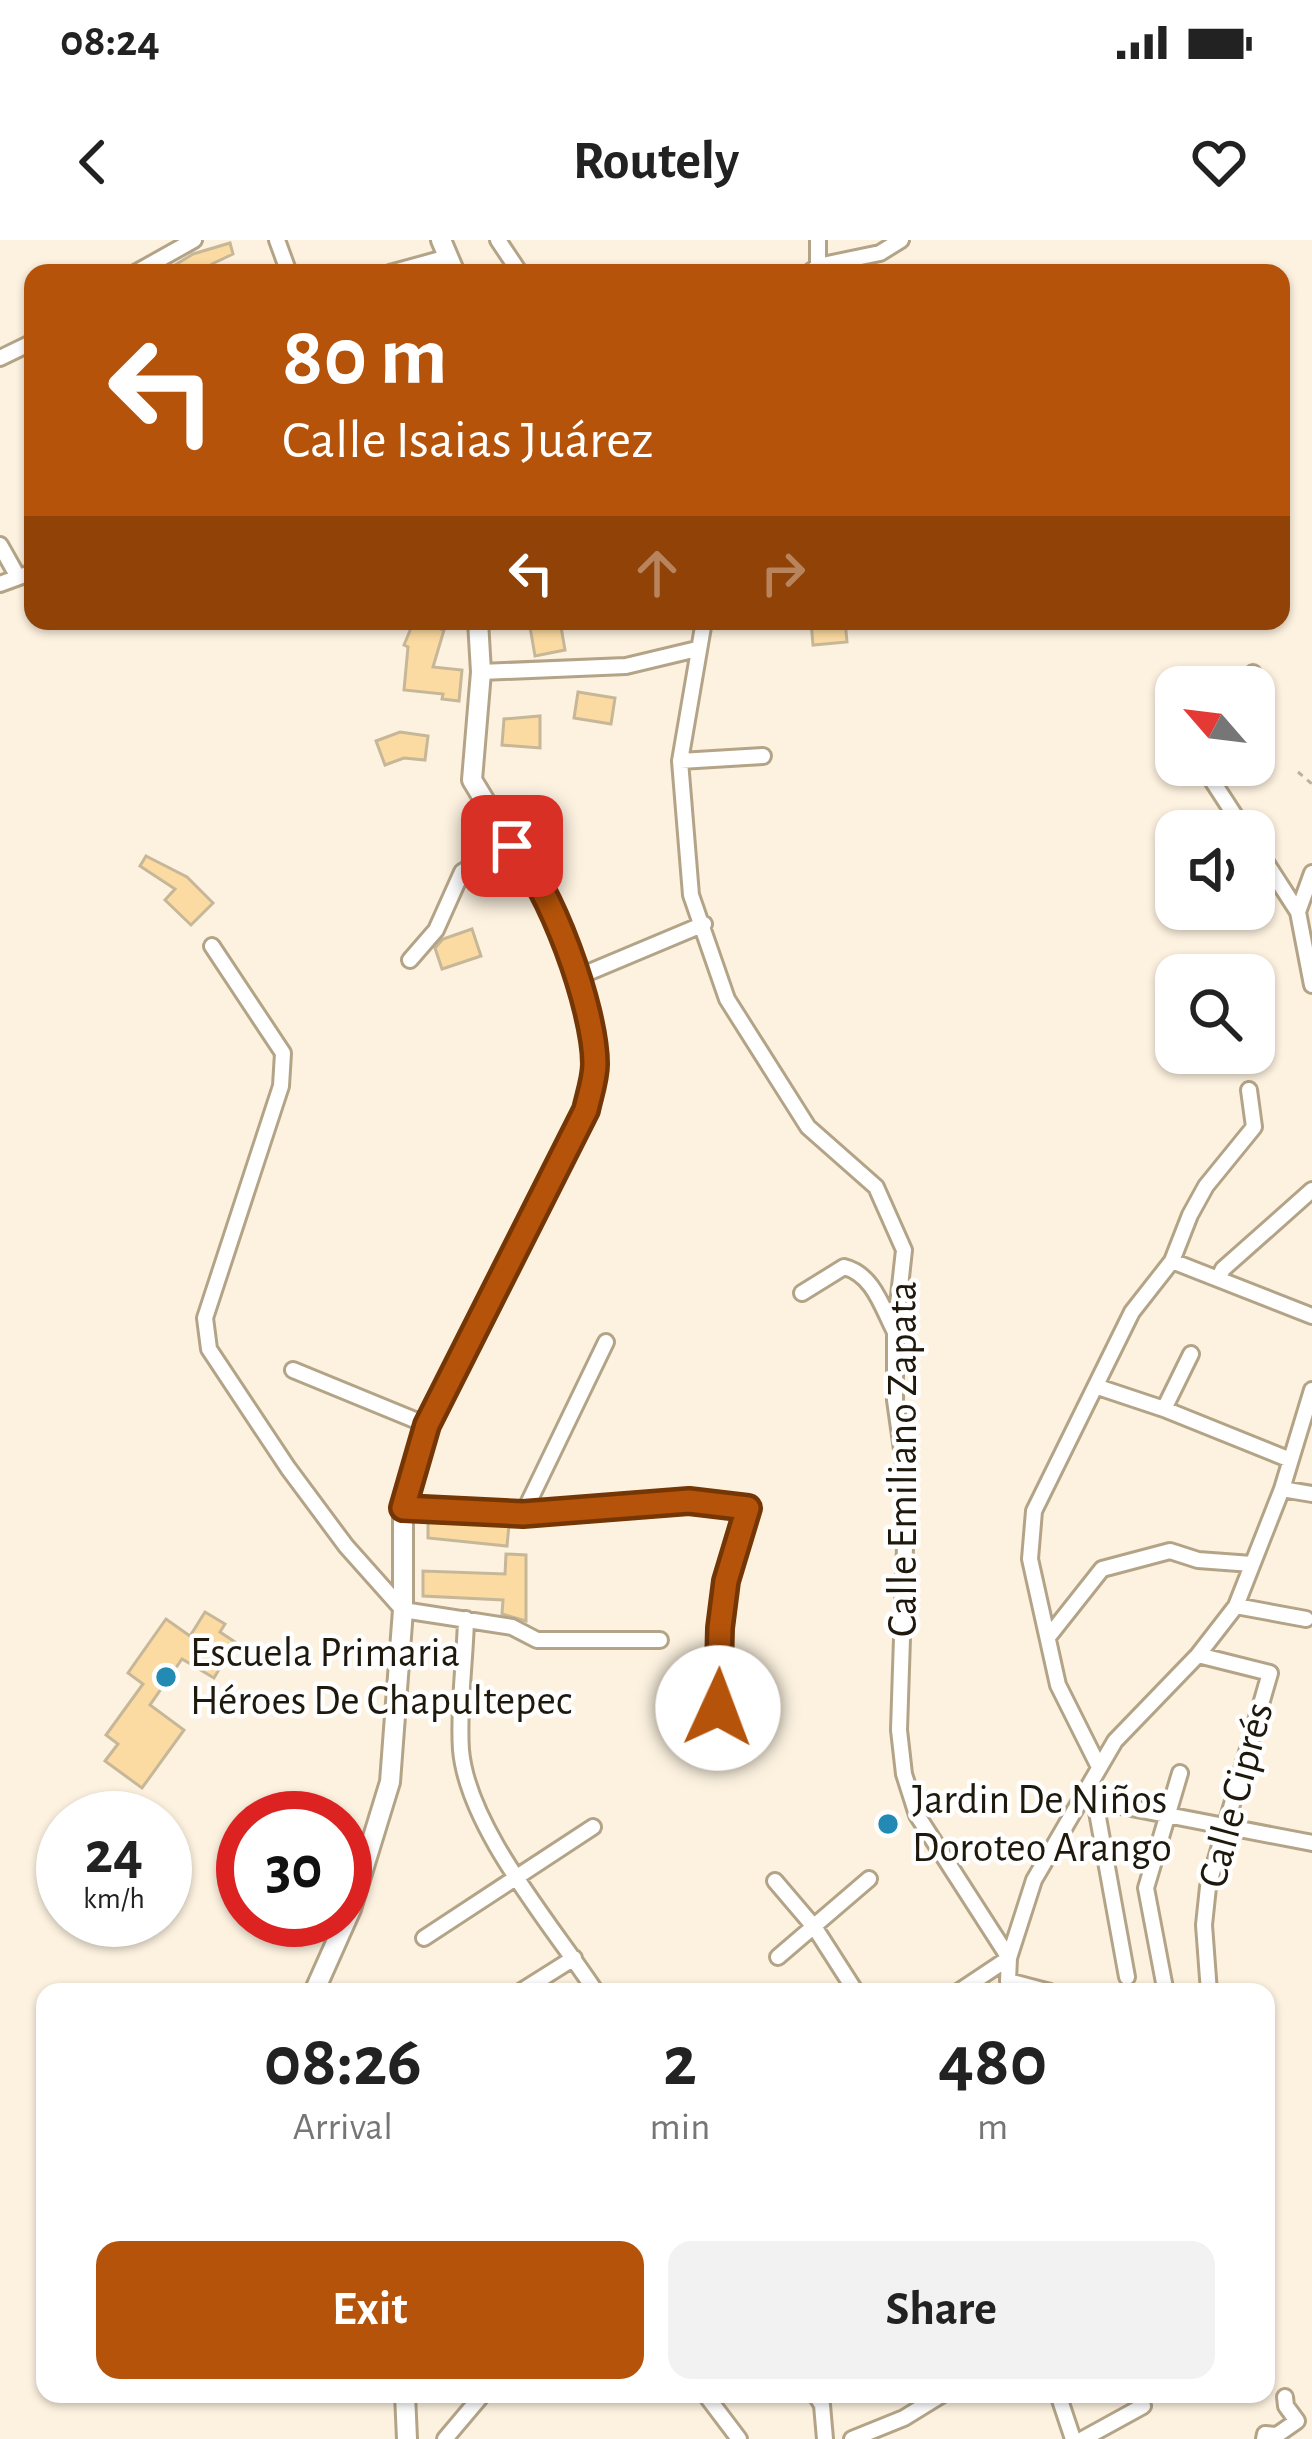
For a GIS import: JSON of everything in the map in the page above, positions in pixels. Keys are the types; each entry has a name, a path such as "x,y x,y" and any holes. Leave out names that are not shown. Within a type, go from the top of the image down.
{"street":[{"path":"151,264 194,240"},
{"path":"837,264 880,253 901,240"},
{"path":"0,545 24,573"},
{"path":"318,1983 351,1909 390,1782 403,1610 403,1508 427,1425 586,1110 595,1066 580,976 530,865 512,846 472,780 481,672 479,630"},
{"name":"Calle Emiliano Zapata","path":"702,630 680,761 691,896 727,999 808,1127 876,1186 904,1250 895,1332 895,1400 907,1485 899,1730 904,1774 917,1814 1009,1958"},
{"path":"481,672 626,666 697,649"},
{"path":"680,761 763,756"},
{"path":"410,960 436,930 462,872 470,867 495,868 512,846"},
{"path":"1298,912 1312,873"},
{"path":"1275,876 1298,912 1312,985"},
{"path":"580,976 704,924"},
{"path":"212,946 283,1053 281,1086 205,1318 209,1348 288,1468 346,1546 403,1610 512,1627 537,1640 660,1640"},
{"path":"1099,1766 1058,1685 1030,1559 1034,1511 1132,1312 1172,1261 1206,1186 1254,1127 1249,1090"},
{"path":"1217,1280 1312,1190"},
{"path":"1172,1261 1312,1316"},
{"path":"802,1293 844,1267 858,1270 895,1332"},
{"path":"523,1514 606,1342"},
{"path":"1164,1409 1191,1354"},
{"path":"292,1370 427,1425"},
{"path":"1098,1388 1288,1459"},
{"path":"1010,1983 1009,1958 1034,1880 1090,1798 1099,1766 1115,1741 1198,1654 1236,1606 1282,1489 1312,1390"},
{"path":"1282,1489 1312,1494"},
{"path":"403,1508 523,1514 689,1501 748,1508 726,1581 718,1708"},
{"path":"1049,1636 1102,1569 1170,1551 1198,1560 1252,1564"},
{"path":"1236,1606 1306,1618"},
{"path":"466,1619 461,1749 467,1779 478,1810 519,1879 590,1983"},
{"name":"Calle Ciprés","path":"1198,1654 1270,1672 1208,1887 1204,1925 1208,1983"},
{"path":"1164,1983 1146,1888 1180,1773"},
{"path":"1090,1798 1312,1843"},
{"path":"1090,1798 1127,1977"},
{"path":"424,1938 593,1827"},
{"path":"778,1957 869,1879"},
{"path":"776,1881 815,1928 850,1983"},
{"path":"534,1983 574,1958"},
{"path":"972,1983 1009,1958"},
{"path":"1269,2436 1296,2424 1286,2397"},
{"path":"405,2403 406,2439"},
{"path":"446,2439 476,2403"},
{"path":"712,2403 739,2439"},
{"path":"821,2403 825,2439"},
{"path":"852,2439 904,2419 929,2403"},
{"path":"1061,2403 1073,2439"},
{"path":"1083,2439 1143,2406"}],"path":[{"path":"1298,772 1312,784"}],"building":[{"path":"230,243 233,254 212,264 177,264"},
{"path":"410,630 444,630 433,667 462,670 459,701 442,699 443,694 404,690 408,647 404,645"},
{"path":"531,630 562,630 565,650 535,656"},
{"path":"812,630 846,630 847,642 813,645"},
{"path":"578,692 615,698 611,724 574,718"},
{"path":"540,716 540,748 502,745 504,719"},
{"path":"400,732 428,736 425,760 404,758 385,765 376,741"},
{"path":"146,856 187,877 213,903 191,925 165,900 175,889 140,866"},
{"path":"472,929 481,956 442,969 435,948 443,939"},
{"path":"428,1521 509,1525 507,1546 428,1538"},
{"path":"506,1554 526,1555 526,1621 502,1614 503,1600 423,1596 423,1571 505,1574"},
{"path":"205,1612 225,1624 220,1632 235,1642 214,1678 182,1659 150,1705 184,1730 142,1788 105,1761 118,1744 106,1735 143,1684 128,1673 166,1619 190,1636"}],"place":[{"name":"Escuela Primaria Héroes De Chapultepec","path":"166,1677"},
{"name":"Jardin De Niños Doroteo Arango","path":"888,1824"}],"route":[{"path":"512,846 530,865 580,976 595,1066 586,1110 427,1425 403,1508 523,1514 689,1501 748,1508 726,1581 718,1708"}]}
